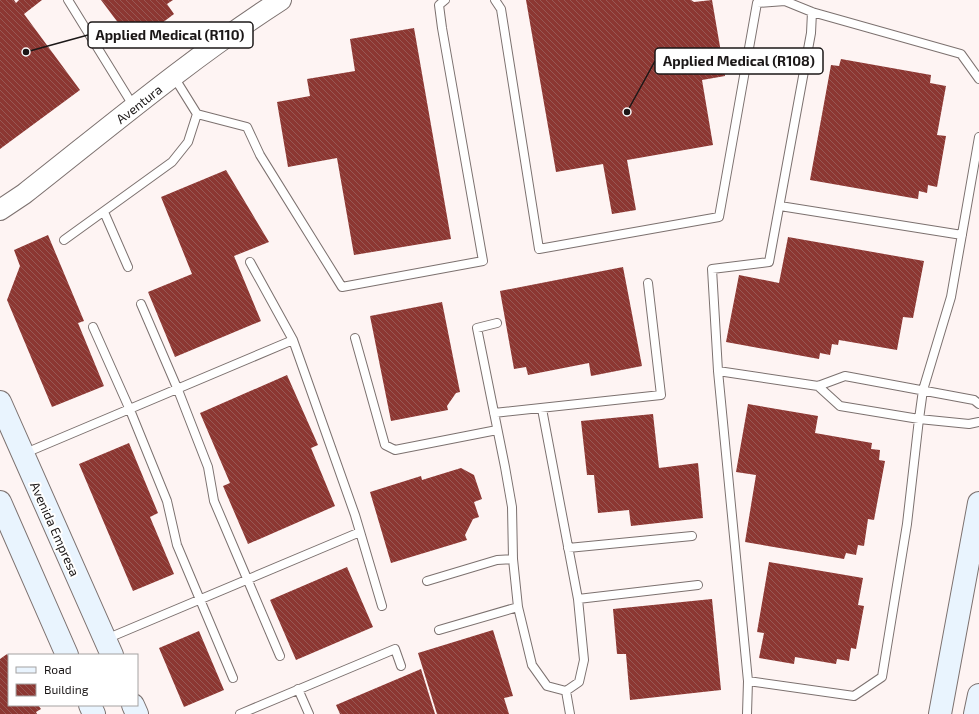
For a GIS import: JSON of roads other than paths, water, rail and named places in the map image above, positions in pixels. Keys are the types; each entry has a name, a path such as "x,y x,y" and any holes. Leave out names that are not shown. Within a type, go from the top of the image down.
{"main road":[{"name":"Avenida Empresa","path":"0,402 108,647"},
{"path":"0,502 67,654"},
{"path":"940,714 979,503"},
{"path":"975,714 979,695"}],"street":[{"name":"Aventura","path":"0,210 24,194 174,77 281,0"}],"lane":[{"path":"68,0 134,108"},
{"path":"174,77 197,114 247,127 260,155 342,287 483,261 442,28 439,5 445,0"},
{"path":"496,0 501,9 539,249 719,217 757,4 785,0 812,12 961,54 979,79"},
{"path":"747,714 748,681 718,371 712,269 769,262 811,34 812,12"},
{"path":"64,240 172,162 188,142 197,114"},
{"path":"748,681 854,696 882,677 908,524 923,390 951,297 979,137"},
{"path":"780,206 962,235"},
{"path":"104,212 128,267"},
{"path":"250,262 293,340 360,532 382,606"},
{"path":"494,413 660,396 648,283"},
{"path":"141,304 178,390 208,467 214,502 280,656"},
{"path":"497,323 477,328 512,507 513,559 518,607 532,665 548,686 566,691"},
{"path":"93,328 130,410 167,501 176,546 233,678"},
{"path":"355,338 385,445 395,450 497,430"},
{"path":"23,454 178,390 293,340"},
{"path":"718,371 818,386 845,376 974,400 979,404"},
{"path":"818,386 840,406 919,419 969,424 979,422"},
{"path":"542,409 578,599 584,660 579,682 566,691"},
{"path":"108,647 198,599 360,532"},
{"path":"568,548 692,536"},
{"path":"427,581 497,560 513,559"},
{"path":"578,599 698,585"},
{"path":"439,630 518,607"},
{"path":"240,714 395,649 401,666"},
{"path":"298,689 309,714"},
{"path":"566,691 570,714"}],"place":[{"name":"Applied Medical (R110)","path":"26,52"},
{"name":"Applied Medical (R108)","path":"627,112"}]}
